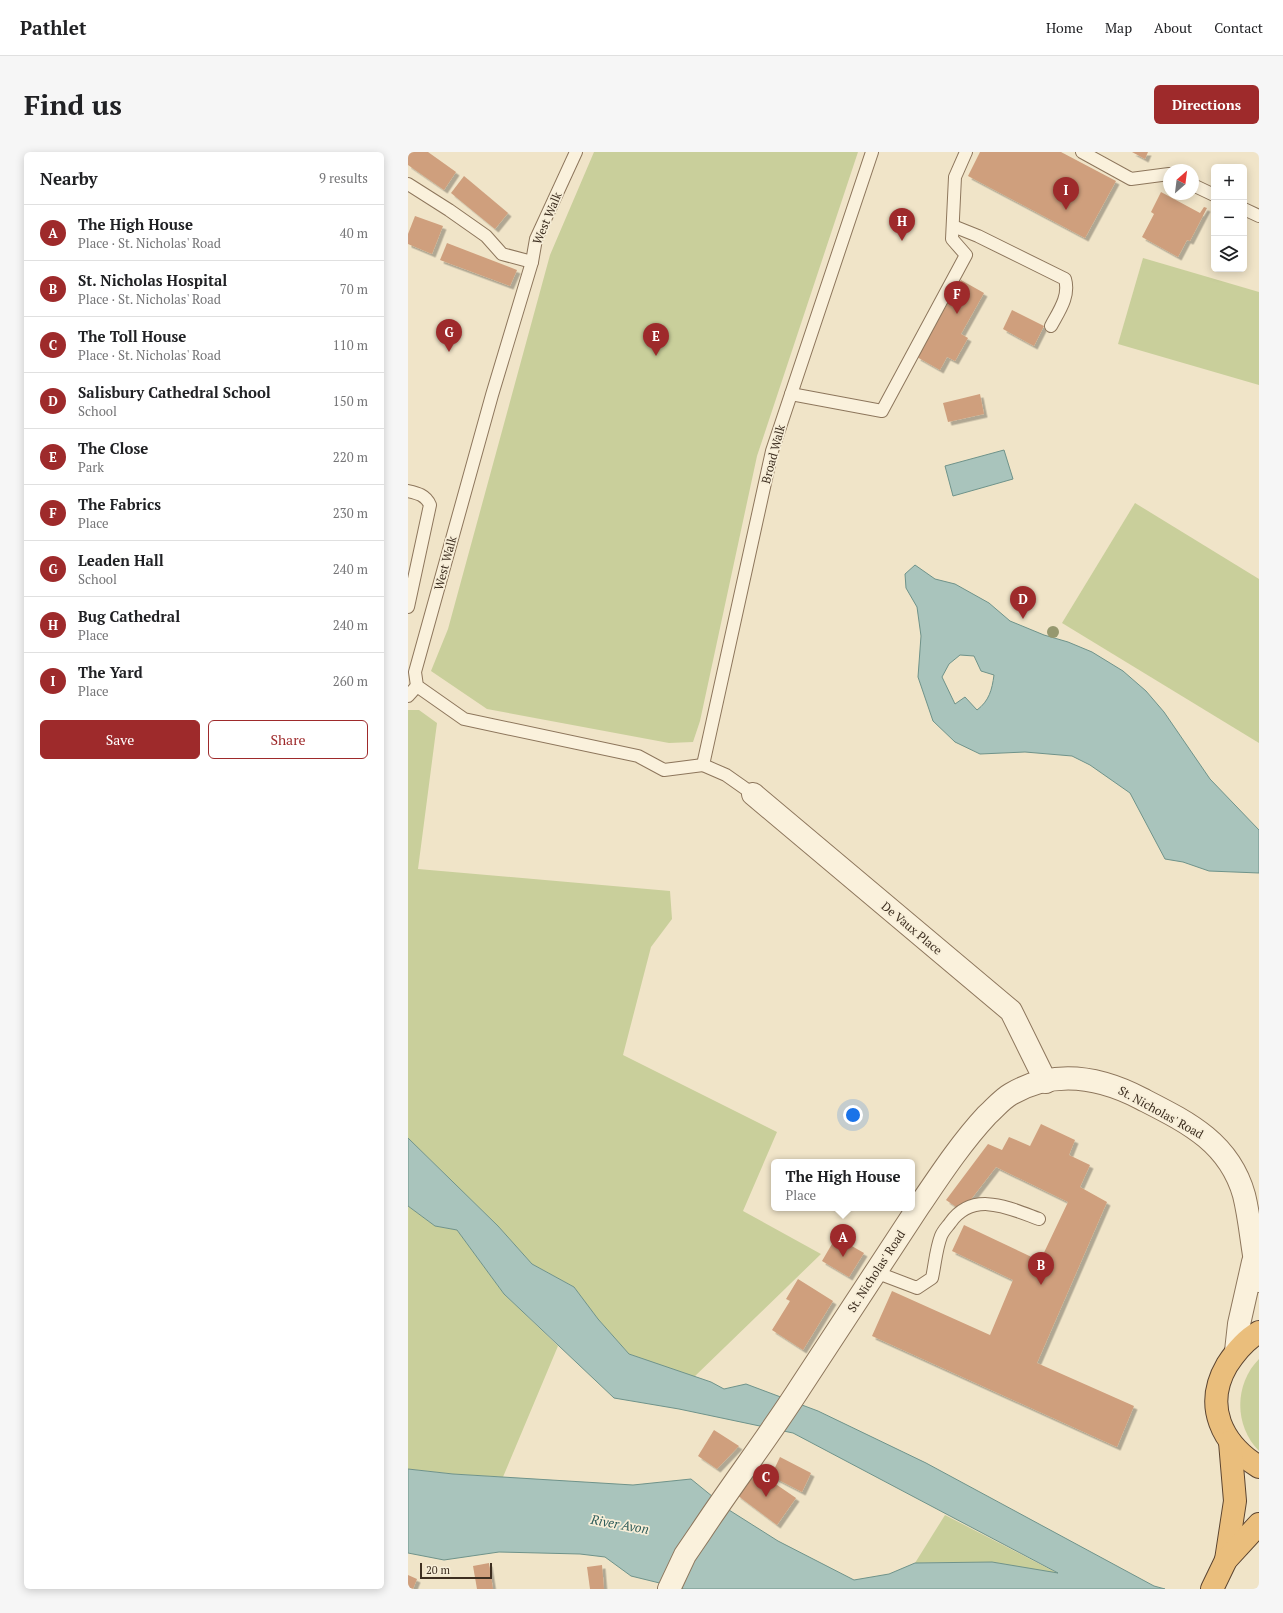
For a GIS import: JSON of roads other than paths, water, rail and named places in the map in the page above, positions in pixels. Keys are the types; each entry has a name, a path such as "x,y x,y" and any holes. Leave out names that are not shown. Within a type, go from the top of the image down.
{"highway":[{"path":"1259,1332 1250,1337 1236,1351 1223,1372 1218,1385 1216,1401 1217,1416 1230,1442 1246,1459 1259,1467"},
{"path":"1226,1560 1235,1501 1230,1442"},
{"path":"1212,1589 1226,1560 1259,1524"}],"street":[{"name":"De Vaux Place","path":"753,794 1011,1011 1046,1082"},
{"name":"St. Nicholas' Road","path":"669,1589 685,1555 734,1481 796,1394 875,1272 949,1162 974,1129 1008,1095 1024,1087 1046,1082 1074,1078 1090,1079 1122,1089 1189,1125 1210,1139 1224,1154 1238,1178 1248,1218 1259,1281"},
{"name":"St. Nicholas' Road","path":"1236,1351 1239,1324 1254,1259"}],"lane":[{"name":"West Walk","path":"417,686 415,672 492,395 532,262 536,239 576,152"},
{"name":"Broad Walk","path":"703,765 772,451 872,152"},
{"path":"791,394 882,411 966,255 952,240 955,177 966,152"},
{"path":"1082,152 1131,179 1163,175"},
{"path":"408,184 486,236 502,254 532,262"},
{"path":"1199,188 1211,193"},
{"path":"1247,210 1259,215"},
{"path":"953,226 978,236 1065,279 1067,287 1065,298 1051,326"},
{"path":"408,491 419,494 428,500 430,505 408,607"},
{"path":"408,658 415,672"},
{"path":"408,696 417,686 464,719 638,756 664,770 703,765 726,775 753,794"},
{"path":"875,1272 917,1288 932,1278 941,1235 956,1213 972,1206 986,1203 1008,1207 1039,1219"}],"water":[{"path":"1004,450 1013,479 953,496 945,466"},
{"path":"915,565 935,579 955,584 989,603 1010,621 1092,652 1123,671 1146,691 1164,712 1210,779 1259,830 1259,873 1209,871 1183,862 1165,859 1130,793 1090,765 1072,756 1025,752 980,754 955,742 933,721 918,677 921,636 917,607 906,588 905,574","holes":["960,655 974,656 981,671 994,675 989,695 981,707 977,710 965,697 955,704 942,677 949,664"]},
{"name":"River Avon","path":"408,1138 498,1226 532,1264 574,1287 598,1319 629,1354 711,1382 724,1389 746,1384 818,1411 926,1463 1154,1586 1165,1589 684,1589 631,1576 605,1557 580,1554 499,1552 444,1560 408,1553 408,1469 453,1474 633,1485 691,1479 729,1510 778,1541 854,1580 889,1574 915,1563 992,1562 1058,1573 793,1433 679,1409 614,1398 504,1294 457,1230 435,1226 408,1206"}],"place":[{"name":"The Yard","path":"1066,210"},
{"name":"Bug Cathedral","path":"902,241"},
{"name":"The Fabrics","path":"957,314"},
{"name":"Leaden Hall","path":"449,352"},
{"name":"The Close","path":"656,356"},
{"name":"Salisbury Cathedral School","path":"1023,619"},
{"name":"The High House","path":"843,1257"},
{"name":"St. Nicholas Hospital","path":"1041,1285"},
{"name":"The Toll House","path":"766,1497"}]}
